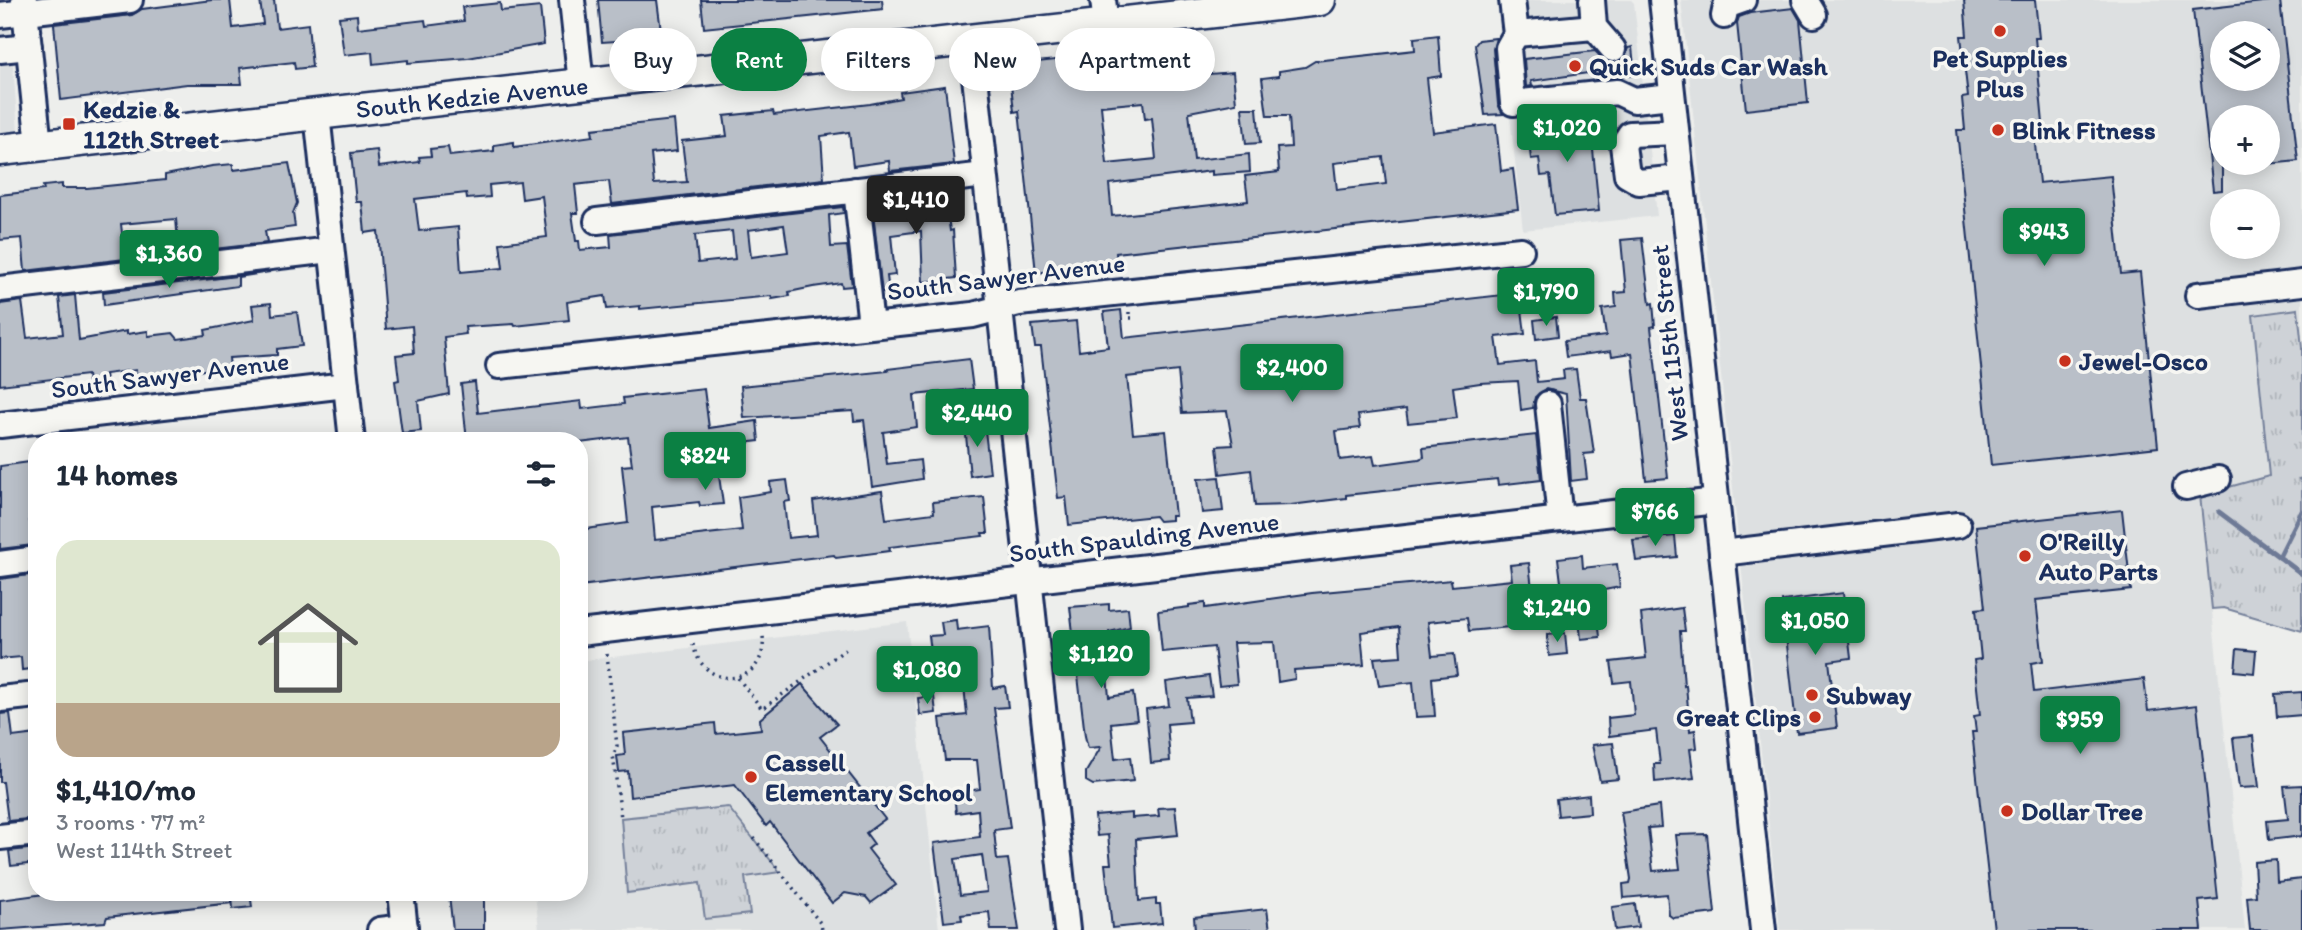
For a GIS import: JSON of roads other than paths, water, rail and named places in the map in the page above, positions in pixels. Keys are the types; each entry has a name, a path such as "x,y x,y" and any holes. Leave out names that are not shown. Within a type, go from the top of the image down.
{"main road":[{"name":"South Kedzie Avenue","path":"1028,28 1104,12 1320,0"},
{"name":"South Kedzie Avenue","path":"0,150 949,42"}],"street":[{"path":"0,15 25,6 130,0"},
{"path":"572,0 581,84"},
{"path":"1512,0 1516,34 1508,48 1513,103 1617,84 1634,100 1672,96"},
{"path":"1592,0 1594,27 1612,47"},
{"name":"West 115th Street","path":"1662,0 1763,930"},
{"path":"1724,16 1730,3 1744,0"},
{"path":"25,6 39,146"},
{"path":"1516,34 1594,27"},
{"path":"0,50 29,47"},
{"path":"976,91 1067,930"},
{"path":"317,114 351,432"},
{"path":"1676,132 1630,134 1623,145 1627,176 1639,182 1681,178"},
{"path":"597,221 985,174"},
{"path":"856,190 872,325"},
{"path":"0,289 331,250"},
{"name":"South Sawyer Avenue","path":"499,366 973,315 1019,303 1521,250"},
{"path":"2197,295 2302,283"},
{"name":"South Sawyer Avenue","path":"0,425 346,385"},
{"path":"1548,404 1560,519"},
{"path":"2186,487 2218,479"},
{"name":"South Spaulding Avenue","path":"588,633 1029,579 1716,501"},
{"path":"1722,553 1958,525"},
{"path":"0,564 28,560"},
{"path":"0,699 28,696"},
{"path":"0,837 28,834"},
{"path":"380,930 405,928 402,901"}],"waterway":[{"path":"2279,557 2302,511"},
{"path":"2219,512 2302,574"}],"tunnel":[{"path":"1613,49 1616,77"}],"place":[{"name":"Pet Supplies Plus","path":"2000,31"},
{"name":"Quick Suds Car Wash","path":"1575,66"},
{"name":"Kedzie & 112th Street","path":"69,124"},
{"name":"Blink Fitness","path":"1998,130"},
{"name":"Jewel-Osco","path":"2065,361"},
{"name":"O'Reilly Auto Parts","path":"2025,556"},
{"name":"Subway","path":"1812,695"},
{"name":"Great Clips","path":"1815,717"},
{"name":"Cassell Elementary School","path":"751,777"},
{"name":"Dollar Tree","path":"2007,811"}]}
